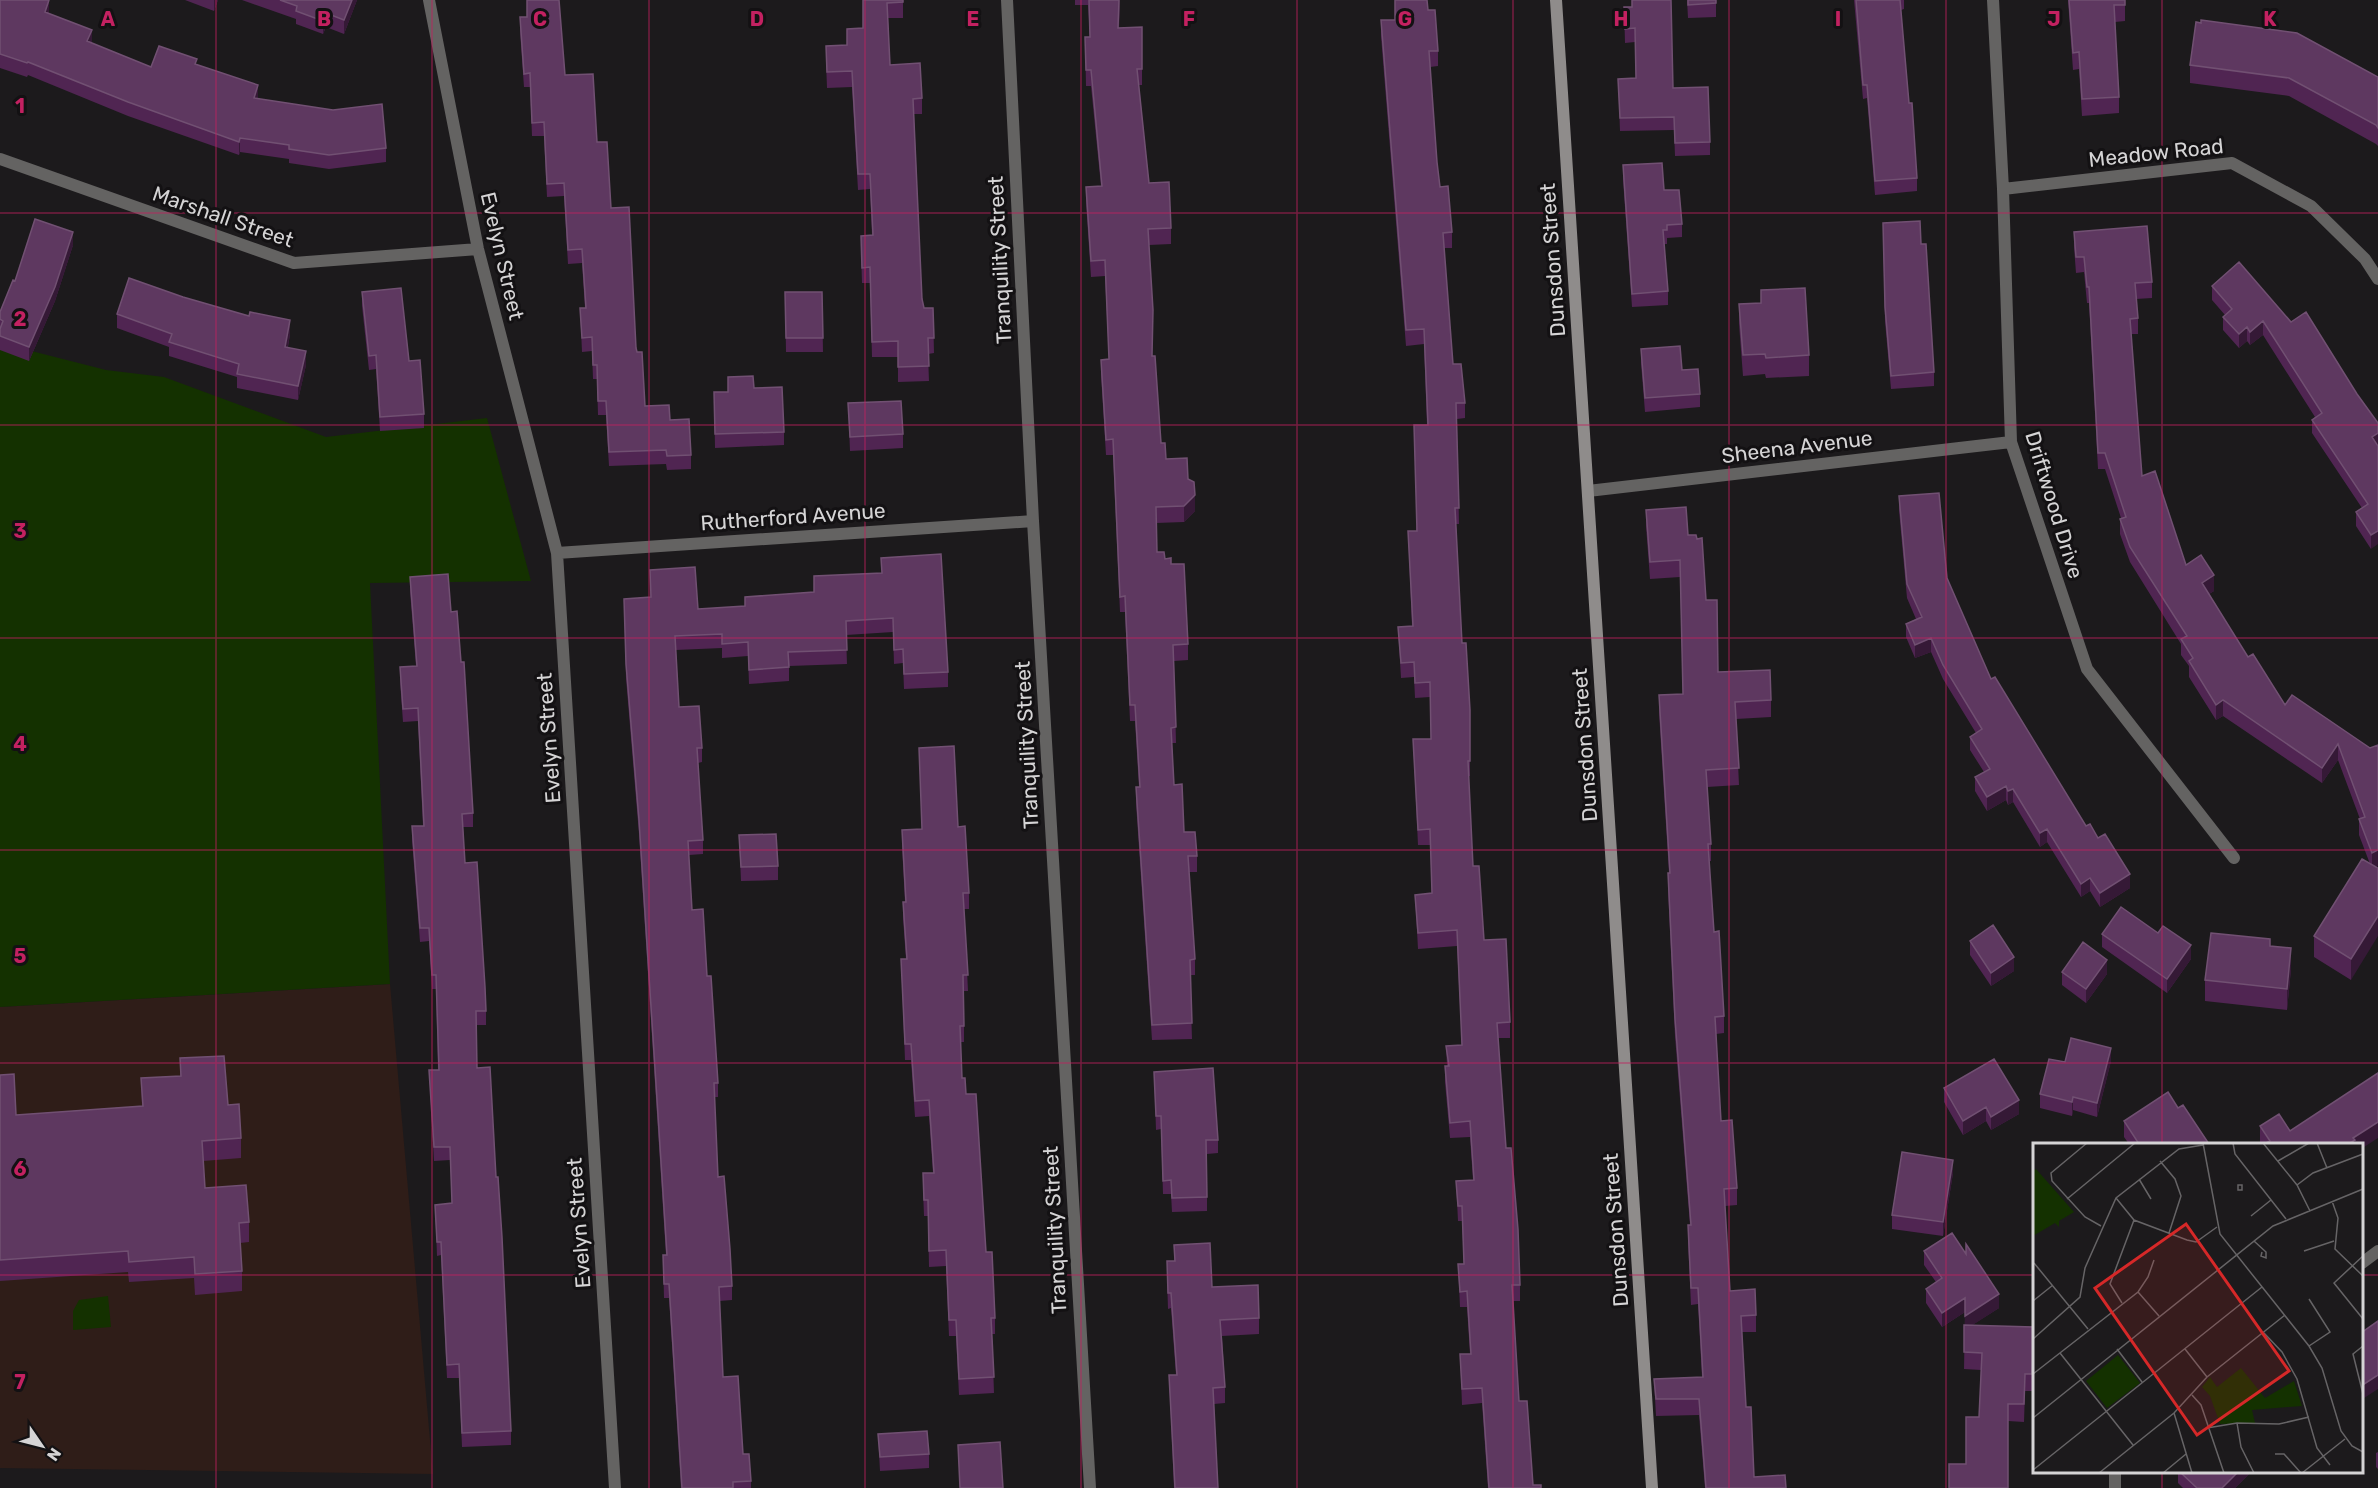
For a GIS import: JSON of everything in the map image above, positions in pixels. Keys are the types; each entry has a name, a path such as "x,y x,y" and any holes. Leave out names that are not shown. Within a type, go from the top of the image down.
{"main road":[{"name":"Dunsdon Street","path":"1556,0 1652,1488"}],"street":[{"name":"Evelyn Street","path":"429,0 478,249 557,553 615,1488"},
{"name":"Tranquility Street","path":"1007,0 1033,521 1090,1488"},
{"name":"Driftwood Drive","path":"1993,0 2003,189 2011,442 2086,669 2234,858"},
{"name":"Marshall Street","path":"0,159 294,263 478,249"},
{"name":"Meadow Road","path":"2003,189 2232,163 2311,206 2365,259 2378,279"},
{"name":"Sheena Avenue","path":"1588,491 2011,442"},
{"name":"Rutherford Avenue","path":"557,553 1033,521"},
{"path":"2363,1262 2378,1251"}],"shaded area":[{"path":"390,984 433,1474 0,1468 0,1007"}],"green space":[{"path":"0,343 106,370 164,377 326,437 487,418 531,581 370,583 390,984 0,1007"},
{"path":"108,1296 111,1327 73,1330 73,1311 79,1300"}],"building":[{"path":"0,0 49,0 45,12 92,30 87,41 151,67 159,46 197,59 195,64 258,85 254,98 333,110 382,104 386,148 329,155 289,149 289,145 240,138 239,142 128,102 28,62 0,54"},
{"path":"280,0 352,0 344,20 326,13 323,21 296,11 297,6"},
{"path":"527,0 559,0 565,75 593,74 597,142 607,142 611,208 629,207 636,348 637,352 642,352 645,406 669,405 670,420 689,419 691,455 667,456 666,450 609,452 606,401 598,401 597,365 593,365 592,337 582,338 580,308 586,308 582,249 568,250 564,183 547,184 544,122 532,123 530,73 524,74 520,17 527,17"},
{"path":"863,0 903,0 903,2 887,3 890,65 920,63 922,98 913,99 922,299 924,308 933,308 934,338 928,338 929,366 898,367 898,341 872,342 870,267 862,268 861,236 873,235 870,174 858,174 852,71 827,72 826,46 847,45 847,29 863,28"},
{"path":"1089,0 1119,0 1118,28 1142,27 1142,69 1137,69 1149,183 1169,182 1171,228 1148,229 1153,310 1152,356 1155,356 1161,443 1165,443 1166,459 1187,458 1188,479 1194,482 1195,495 1184,506 1156,507 1157,552 1164,552 1165,559 1171,558 1171,564 1184,564 1188,644 1173,645 1176,727 1171,728 1174,785 1182,784 1184,832 1195,832 1197,856 1188,856 1195,959 1190,960 1192,1023 1152,1025 1136,787 1140,787 1135,705 1130,705 1125,596 1120,597 1113,439 1106,440 1101,360 1109,359 1105,260 1091,261 1086,187 1102,186 1091,70 1086,70 1085,37 1090,37"},
{"path":"1395,0 1427,0 1428,10 1435,10 1438,51 1429,51 1437,162 1440,187 1448,186 1452,232 1443,233 1453,364 1461,364 1465,403 1456,403 1459,508 1455,508 1462,643 1466,643 1470,710 1470,761 1468,761 1473,866 1479,866 1484,940 1506,939 1510,1022 1497,1023 1506,1148 1511,1148 1518,1229 1520,1285 1512,1285 1519,1401 1527,1401 1533,1485 1541,1485 1541,1488 1489,1488 1482,1388 1462,1389 1460,1354 1471,1354 1467,1291 1460,1292 1458,1264 1464,1264 1462,1206 1458,1206 1456,1181 1474,1180 1470,1121 1450,1123 1445,1066 1449,1066 1446,1046 1462,1045 1457,930 1418,933 1415,895 1432,893 1430,829 1418,830 1413,739 1431,739 1430,682 1415,683 1414,662 1401,663 1398,627 1413,626 1408,531 1417,531 1414,425 1428,425 1424,329 1406,330 1381,20 1395,20"},
{"path":"1632,0 1671,0 1673,88 1708,87 1710,142 1675,143 1674,117 1620,118 1618,79 1636,78 1635,28 1625,29 1624,7 1632,7"},
{"path":"1688,0 1716,0 1716,3 1688,5"},
{"path":"1856,0 1900,0 1909,103 1912,103 1917,178 1875,181 1867,85 1863,85"},
{"path":"2069,0 2125,0 2125,5 2114,5 2119,97 2082,99 2079,52 2073,53"},
{"path":"2201,20 2297,33 2378,77 2378,128 2289,78 2190,65 2196,22 2201,23"},
{"path":"1662,163 1664,190 1679,190 1682,224 1667,225 1667,230 1663,230 1668,291 1632,294 1623,165"},
{"path":"35,219 73,232 55,287 29,347 0,336 3,321 0,319 0,312 13,280 15,281"},
{"path":"1920,221 1921,244 1926,244 1934,372 1891,376 1885,307 1883,223"},
{"path":"2147,226 2152,282 2135,283 2138,318 2130,319 2142,476 2155,471 2186,565 2201,555 2214,575 2202,583 2248,657 2253,654 2285,705 2292,695 2370,748 2378,745 2378,850 2372,853 2359,819 2365,817 2338,744 2322,768 2223,700 2216,705 2189,661 2193,658 2181,639 2187,636 2130,547 2120,519 2126,517 2105,453 2098,453 2089,287 2087,287 2084,257 2076,257 2074,232"},
{"path":"2239,262 2291,322 2306,312 2357,394 2378,423 2378,433 2372,437 2378,446 2378,531 2371,535 2356,512 2368,504 2312,420 2322,413 2263,321 2250,332 2247,327 2239,334 2223,317 2232,309 2212,286"},
{"path":"129,278 183,297 249,316 250,312 290,320 285,347 306,351 298,386 237,374 239,364 169,342 172,334 117,314"},
{"path":"401,288 409,361 420,360 424,414 380,417 376,355 369,356 362,292"},
{"path":"1805,288 1809,355 1766,358 1765,354 1743,355 1739,304 1761,303 1761,290"},
{"path":"785,292 822,292 823,338 786,338"},
{"path":"1680,346 1682,370 1698,369 1700,394 1645,398 1641,349"},
{"path":"753,376 754,388 782,387 784,432 715,434 714,392 728,392 728,377"},
{"path":"901,401 903,434 850,437 848,403"},
{"path":"1939,493 1947,578 1991,679 1995,677 2086,826 2090,824 2098,838 2105,834 2130,874 2100,893 2090,878 2081,884 2047,829 2040,833 2013,789 2008,791 2006,786 1987,797 1975,777 1990,769 1970,737 1982,729 1943,665 1931,638 1915,645 1906,624 1922,617 1907,584 1899,496"},
{"path":"1686,507 1688,535 1696,535 1697,539 1702,538 1706,600 1717,600 1718,672 1770,670 1771,700 1735,702 1739,768 1706,770 1714,932 1719,931 1724,1016 1715,1017 1721,1121 1732,1120 1737,1188 1724,1189 1730,1291 1755,1289 1756,1315 1741,1316 1746,1407 1751,1407 1754,1477 1785,1475 1786,1488 1706,1488 1699,1399 1656,1399 1654,1379 1703,1377 1698,1288 1691,1288 1688,1225 1691,1225 1675,1019 1668,873 1670,873 1659,695 1683,694 1680,560 1650,562 1646,510"},
{"path":"941,554 948,672 904,674 903,649 894,650 893,618 846,621 847,650 788,652 789,667 749,670 748,642 722,644 722,634 675,636 679,707 699,706 702,748 697,748 703,840 688,841 692,910 703,909 707,976 711,976 718,1083 714,1083 718,1177 724,1176 730,1249 732,1286 719,1287 723,1377 738,1376 743,1454 749,1454 751,1481 733,1482 733,1488 682,1488 669,1284 664,1284 663,1255 667,1255 639,820 626,664 624,599 651,597 650,570 695,567 698,609 745,606 745,597 814,592 814,576 882,573 881,558"},
{"path":"448,574 451,612 457,611 461,662 464,662 473,813 462,814 465,863 477,862 486,1011 476,1011 477,1068 490,1067 502,1237 511,1431 462,1433 459,1364 447,1365 441,1242 437,1242 435,1205 452,1203 450,1147 434,1147 429,1070 439,1070 436,975 432,975 429,928 420,928 412,826 424,826 418,708 403,709 400,667 417,666 410,577"},
{"path":"954,746 958,827 965,826 969,893 963,893 968,975 963,975 964,1026 960,1026 962,1078 965,1078 966,1094 976,1094 986,1252 992,1252 995,1318 991,1318 994,1377 959,1379 956,1320 949,1320 946,1250 929,1251 928,1200 924,1200 923,1173 934,1173 929,1100 915,1101 911,1044 905,1044 901,959 907,959 902,830 922,829 919,748"},
{"path":"776,834 778,866 741,867 739,835"},
{"path":"2362,859 2378,868 2378,916 2351,959 2314,936"},
{"path":"2121,907 2158,933 2163,926 2191,945 2167,979 2102,934"},
{"path":"1993,925 2014,957 1991,973 1970,941"},
{"path":"2211,933 2270,939 2270,946 2291,948 2287,989 2205,980"},
{"path":"2083,942 2107,960 2086,989 2062,972"},
{"path":"2071,1038 2111,1048 2097,1103 2073,1097 2072,1102 2040,1094 2049,1059 2065,1062"},
{"path":"224,1056 228,1105 239,1104 241,1138 202,1141 205,1188 246,1185 249,1222 239,1223 242,1271 195,1274 194,1257 129,1262 128,1251 0,1260 0,1075 14,1074 16,1115 143,1106 141,1078 181,1076 180,1058"},
{"path":"1994,1059 2019,1100 1991,1117 1986,1107 1963,1121 1944,1088"},
{"path":"1213,1068 1218,1140 1206,1140 1207,1197 1172,1198 1171,1180 1163,1181 1161,1116 1156,1116 1154,1072"},
{"path":"2378,1073 2378,1122 2353,1138 2355,1140 2350,1143 2266,1143 2270,1141 2260,1126 2279,1114 2290,1131"},
{"path":"2168,1092 2178,1108 2183,1105 2208,1143 2138,1143 2124,1121"},
{"path":"1902,1152 1953,1160 1943,1222 1892,1215"},
{"path":"1952,1233 1966,1254 1966,1244 1999,1294 1965,1316 1965,1298 1942,1313 1926,1289 1942,1278 1924,1251"},
{"path":"1210,1243 1212,1287 1258,1285 1259,1318 1220,1320 1225,1387 1213,1388 1218,1488 1175,1488 1169,1375 1177,1375 1171,1293 1168,1293 1167,1261 1175,1261 1174,1245"},
{"path":"2378,1321 2378,1375 2363,1385 2363,1332"},
{"path":"1964,1325 2033,1327 2032,1374 2025,1374 2024,1404 2008,1404 2008,1488 1949,1488 1949,1464 1966,1464 1966,1417 1979,1417 1982,1353 1964,1352"},
{"path":"927,1431 929,1454 880,1457 878,1434"},
{"path":"1000,1442 1003,1488 960,1488 958,1445"},
{"path":"2181,1473 2237,1473 2222,1488 2197,1488"}]}
